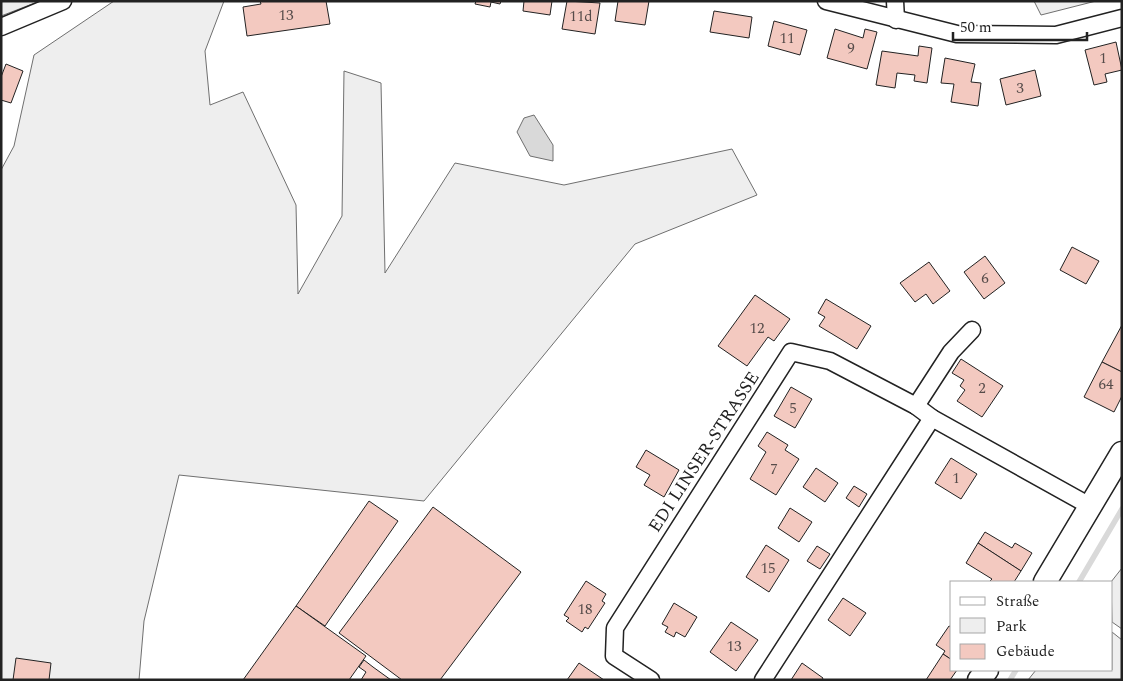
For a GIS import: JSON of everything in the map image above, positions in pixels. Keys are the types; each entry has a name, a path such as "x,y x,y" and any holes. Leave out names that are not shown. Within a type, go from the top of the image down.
{"main road":[{"path":"1045,581 1122,453"}],"street":[{"path":"1,26 64,1"},
{"path":"826,1 956,34 1056,35 1122,18"},
{"path":"895,1 896,20"},
{"path":"916,406 951,352 972,330"},
{"name":"EDI LINSER-STRASSE","path":"651,680 614,656 616,628 791,352 830,361 916,406 932,418 1090,506"},
{"path":"763,680 932,418"}],"green space":[{"path":"1,1 40,1 1,16"},
{"path":"114,1 224,1 205,51 210,105 243,92 296,205 298,294 342,216 344,71 381,83 385,273 455,163 564,185 732,149 757,195 635,244 424,501 179,475 144,621 139,680 1,680 1,170 14,146 34,55"},
{"path":"1034,1 1096,1 1041,15"},
{"path":"1122,568 1122,629 1113,623 1112,581"},
{"path":"1113,633 1122,640 1122,680 1028,680 1035,671 1113,671"}],"shaded area":[{"path":"534,115 553,145 553,161 530,156 517,132 524,118"}],"building":[{"path":"260,1 326,1 330,24 247,36 243,7 261,4"},
{"path":"476,1 501,1 500,4 491,2 490,7 475,4"},
{"path":"524,1 552,1 550,15 523,11"},
{"path":"567,1 600,3 595,34 562,29"},
{"path":"618,1 649,1 645,25 615,21"},
{"path":"714,11 752,17 749,38 710,32"},
{"path":"774,21 807,30 800,55 768,46"},
{"path":"835,29 863,38 865,29 877,32 867,69 827,58"},
{"path":"1116,42 1122,70 1105,74 1107,82 1094,85 1085,50"},
{"path":"919,46 932,48 927,83 914,81 915,75 897,73 895,88 876,85 882,51 918,56"},
{"path":"945,58 975,64 971,82 981,83 978,106 951,102 954,84 941,83"},
{"path":"6,64 23,71 11,103 1,100 1,77"},
{"path":"1035,70 1041,96 1006,105 1000,79"},
{"path":"1072,247 1099,261 1086,284 1060,270"},
{"path":"985,256 1005,283 984,299 964,272"},
{"path":"929,262 950,291 933,304 926,294 915,302 900,283"},
{"path":"755,295 790,319 774,341 768,337 747,366 718,346"},
{"path":"826,299 871,326 857,349 819,326 825,317 818,313"},
{"path":"1122,325 1122,372 1102,362"},
{"path":"961,359 1003,386 982,417 957,401 965,390 960,386 964,380 952,373"},
{"path":"1102,362 1122,372 1122,396 1114,412 1084,397"},
{"path":"791,387 812,399 795,428 774,416"},
{"path":"767,432 788,445 785,450 799,459 776,495 750,479 766,452 758,446"},
{"path":"646,450 679,470 664,497 644,485 650,475 636,467"},
{"path":"951,458 977,474 961,499 935,483"},
{"path":"816,468 838,483 825,502 803,487"},
{"path":"854,486 867,494 859,507 846,498"},
{"path":"369,501 398,521 325,626 296,606"},
{"path":"433,507 521,572 440,680 402,680 339,633"},
{"path":"790,508 812,522 799,542 778,528"},
{"path":"985,532 1012,548 1015,543 1032,553 1021,571 978,543"},
{"path":"978,543 1021,571 1015,581 990,581 992,579 966,563"},
{"path":"766,545 789,560 769,592 746,577"},
{"path":"817,546 830,554 820,569 807,561"},
{"path":"586,581 606,594 602,601 605,603 588,629 585,627 582,632 566,621 569,618 564,615"},
{"path":"843,598 866,613 850,636 828,620"},
{"path":"674,603 697,617 685,637 676,632 674,637 665,632 668,627 662,624"},
{"path":"296,606 366,656 349,680 243,680"},
{"path":"731,622 758,640 736,671 710,652"},
{"path":"950,626 950,659 943,654 945,651 936,645"},
{"path":"943,654 950,659 950,671 956,671 950,680 926,680"},
{"path":"16,658 51,663 49,680 13,680"},
{"path":"364,660 391,680 361,680 366,672 359,667"},
{"path":"579,663 604,680 567,680"},
{"path":"802,663 823,678 822,680 791,680"}],"waterway":[{"path":"1080,581 1122,509"},
{"path":"1010,680 1015,671"}]}
